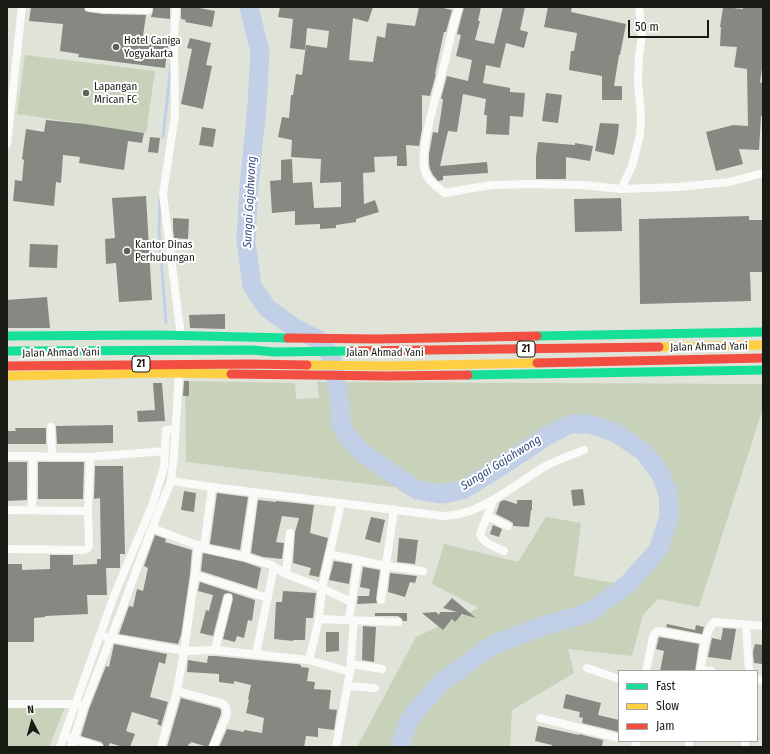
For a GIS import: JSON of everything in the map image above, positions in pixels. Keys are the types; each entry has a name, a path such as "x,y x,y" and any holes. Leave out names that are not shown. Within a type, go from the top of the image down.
{"main road":[{"path":"7,336 181,336 377,339 763,332"},
{"path":"252,350 253,338"},
{"path":"377,339 377,351"},
{"name":"Jalan Ahmad Yani","path":"7,351 252,350 274,352 763,345"},
{"path":"44,351 44,366"},
{"name":"Jalan Ahmad Yani","path":"7,366 134,364 386,366 763,358"},
{"path":"250,364 251,375"},
{"path":"386,366 387,376"},
{"path":"7,376 179,373 387,376 763,370"}],"street":[{"path":"7,144 22,7"},
{"path":"88,7 148,10"},
{"path":"176,7 174,34 176,115 163,194 181,336"},
{"path":"459,7 430,118 424,154 424,170 428,178 445,193 500,185 531,184 582,185 621,188 678,187 730,182 763,173"},
{"path":"621,188 632,166 640,135 641,116 638,81 638,56 642,34 639,7"},
{"path":"60,747 69,740 105,637 171,481 174,455 172,429 179,373"},
{"path":"51,427 52,456"},
{"path":"105,637 114,596 153,503 164,467 166,430 172,429"},
{"path":"171,481 443,516 453,516 462,514 493,501 546,466 584,450"},
{"path":"7,456 90,457 165,451"},
{"path":"32,510 33,456"},
{"path":"7,549 87,549 89,546 88,511 90,457"},
{"path":"161,747 177,691 195,575 212,487"},
{"path":"245,557 254,492"},
{"path":"493,501 480,534 486,542 504,551"},
{"path":"309,660 319,619 322,588 341,502"},
{"path":"381,600 394,509"},
{"path":"7,510 88,511"},
{"path":"487,516 508,526"},
{"path":"152,528 201,546 245,557 274,567 286,574 352,602"},
{"path":"286,574 290,533"},
{"path":"329,554 423,572"},
{"path":"336,747 348,686 352,602 358,560"},
{"path":"256,654 274,567"},
{"path":"195,575 268,598"},
{"path":"215,650 228,598"},
{"path":"319,619 398,622"},
{"path":"700,670 709,628 714,622 763,626"},
{"path":"746,625 749,670"},
{"path":"646,670 653,637 656,632 658,631 706,640"},
{"path":"105,637 184,651 215,650 309,660 350,668 382,669"},
{"path":"587,668 618,679"},
{"path":"348,686 375,688"},
{"path":"177,691 222,703 226,707 227,715 214,747"},
{"path":"7,704 80,705"},
{"path":"540,718 618,738"},
{"path":"69,740 99,747"}],"green space":[{"name":"Lapangan Mrican FC","path":"25,55 155,71 146,133 17,114"},
{"path":"185,381 295,383 296,399 319,398 317,382 763,384 763,408 699,607 658,599 643,615 632,656 568,649 574,673 512,710 510,747 357,747 416,637 479,608 432,584 444,544 518,562 546,517 581,523 574,576 627,585 669,517 660,473 644,452 570,424 548,435 489,474 417,490 186,462"},
{"path":"65,707 49,747 7,747 7,708"}],"building":[{"path":"31,7 84,7 85,11 103,14 146,15 143,36 169,39 165,68 78,57 79,54 60,51 63,24 29,21"},
{"path":"153,7 170,7 170,19 151,17"},
{"path":"181,7 194,7 215,11 212,27 185,22 186,20 181,19"},
{"path":"280,7 373,7 368,22 353,18 349,60 373,62 377,36 385,38 387,23 415,26 419,7 439,7 452,10 446,32 444,32 430,96 422,95 422,129 419,146 406,145 407,166 397,166 397,156 374,157 375,172 363,173 364,204 375,200 379,212 356,219 356,222 336,225 336,228 320,229 320,224 295,225 295,211 272,213 270,181 281,180 281,160 292,159 293,183 312,182 314,208 341,207 341,182 320,183 321,159 291,157 292,140 278,137 282,117 289,118 291,95 293,95 296,74 302,75 306,45 327,48 329,31 307,28 305,50 290,48 293,19 278,17"},
{"path":"464,7 481,7 478,21 480,21 475,40 494,44 503,7 525,7 520,30 528,32 524,48 506,43 500,68 486,65 483,83 510,88 510,92 525,93 523,117 510,116 509,135 486,134 487,115 484,115 486,99 463,94 457,132 448,131 440,166 487,162 488,173 443,176 443,180 438,181 430,169 429,154 433,132 438,133 443,100 441,98 447,76 468,81 472,60 456,56 461,35 457,34"},
{"path":"548,7 572,7 571,12 626,24 614,86 622,86 622,100 602,100 602,76 569,70 571,51 574,51 577,33 544,27"},
{"path":"723,7 743,9 743,7 763,7 763,60 760,83 763,82 763,116 761,116 759,150 739,149 743,164 716,171 706,132 733,125 748,126 747,69 734,67 737,47 720,46 720,27"},
{"path":"190,38 211,43 206,65 212,66 203,109 181,104 192,49 187,48"},
{"path":"546,93 562,95 558,123 542,121"},
{"path":"46,120 144,133 142,143 128,141 124,170 79,163 80,157 63,155 61,183 56,182 54,206 13,201 15,180 22,181 24,160 22,159 26,129 44,132"},
{"path":"600,123 619,124 614,155 595,151"},
{"path":"202,127 216,129 213,147 199,145"},
{"path":"150,137 160,138 158,153 148,152"},
{"path":"538,142 575,145 575,143 593,146 590,161 566,157 566,179 536,179"},
{"name":"Kantor Dinas Perhubungan","path":"146,196 152,300 119,302 116,263 106,264 105,239 115,238 112,198"},
{"path":"621,198 622,231 575,232 574,199"},
{"path":"749,216 749,220 763,220 763,272 750,272 751,301 640,304 639,219"},
{"path":"173,218 189,219 188,239 174,238"},
{"path":"30,244 58,245 57,268 29,267"},
{"path":"47,297 50,328 7,328 7,300"},
{"path":"225,314 225,329 190,328 189,315"},
{"path":"184,381 189,381 189,396 183,396"},
{"path":"153,383 162,383 165,421 138,422 137,411 155,410"},
{"path":"113,425 113,443 57,444 56,426"},
{"path":"15,428 46,428 46,444 7,444 7,431 16,431"},
{"path":"7,462 27,462 27,500 7,501"},
{"path":"38,462 84,462 83,499 38,499"},
{"path":"95,466 123,466 125,554 120,554 120,568 106,568 107,595 87,595 88,614 34,618 34,642 7,642 7,564 22,564 22,570 50,569 50,555 73,555 73,565 97,564 97,559 101,559 100,498 94,499"},
{"path":"583,489 585,505 573,506 571,490"},
{"path":"184,491 196,493 194,512 181,510"},
{"path":"217,493 248,497 240,550 210,544"},
{"path":"258,500 314,505 310,533 328,538 319,577 309,575 311,568 293,563 295,532 299,518 282,516 276,542 284,543 282,559 263,557 251,553"},
{"path":"504,500 517,504 517,500 532,500 529,527 513,526 513,523 496,514 500,502"},
{"path":"371,517 385,520 380,543 365,539"},
{"path":"493,525 502,529 499,537 490,534"},
{"path":"155,535 166,539 165,542 192,550 181,635 178,644 119,634 129,606 133,607 137,589 143,591 148,568 144,566"},
{"path":"399,538 418,540 415,564 397,562"},
{"path":"203,553 244,562 261,568 257,589 201,571"},
{"path":"334,561 352,564 349,584 329,580"},
{"path":"363,567 380,570 376,599 377,603 357,604 358,596 369,596 370,589 360,587"},
{"path":"390,573 417,576 415,583 410,582 405,597 388,592"},
{"path":"200,582 255,600 252,621 248,620 244,638 237,636 235,642 223,639 233,599 232,594 229,593 224,594 213,636 200,633 206,610 209,611 213,595 198,591"},
{"path":"283,591 316,593 313,618 306,618 305,640 293,641 274,639 276,602 282,602"},
{"path":"452,598 476,618 462,614 455,622 452,619 443,630 422,613 436,612 439,615 440,612 457,612 443,608"},
{"path":"375,613 407,613 407,621 403,621 398,616 375,616"},
{"path":"667,624 695,630 696,625 704,627 702,634 666,627"},
{"path":"363,626 376,627 374,662 362,660"},
{"path":"723,628 736,629 731,660 708,657 712,638 721,640"},
{"path":"326,632 339,632 339,651 326,652"},
{"path":"659,637 699,644 695,670 660,670 664,651 656,649"},
{"path":"114,644 167,654 165,664 159,662 150,697 168,702 161,726 157,724 159,720 132,712 126,731 135,734 130,747 123,747 110,743 108,747 104,747 101,742 81,736 89,709 106,666 109,667"},
{"path":"755,644 763,645 763,664 754,663 753,652"},
{"path":"208,656 297,664 301,665 301,667 309,668 307,681 315,682 314,689 331,690 329,709 337,710 334,730 318,728 318,737 306,736 304,747 219,747 227,729 262,733 264,718 246,713 251,685 234,681 234,684 219,682 219,674 187,672 188,660 207,663"},
{"path":"566,694 601,703 598,715 618,720 618,732 582,723 583,718 579,717 580,712 563,708"},
{"path":"181,698 219,708 221,710 221,714 208,747 191,742 191,744 189,743 188,747 167,747"},
{"path":"538,726 603,740 602,747 551,747 552,745 535,741"}],"waterway":[{"name":"Sungai Gajahwong","path":"249,7 260,52 246,241 252,286 267,308 293,327 317,339 331,355 340,403 341,424 349,439 365,455 417,490 443,494 462,490 548,435 570,424 590,424 616,433 644,452 660,473 668,493 669,517 658,550 627,585 588,613 546,625 493,645 440,683 409,720 400,747"},
{"path":"163,137 171,65"},
{"path":"160,196 159,231 166,322"}],"traffic: fast":[{"path":"537,336 763,332"},
{"path":"7,336 159,335 288,338"},
{"path":"7,351 351,351"},
{"path":"468,375 763,370"}],"traffic: slow":[{"path":"659,347 763,345"},
{"path":"307,365 387,366 537,363"},
{"path":"7,376 159,373 231,374"}],"traffic: jam":[{"path":"288,338 377,339 537,336"},
{"path":"351,351 659,347"},
{"path":"537,363 763,358"},
{"path":"7,366 307,365"},
{"path":"231,374 387,376 468,375"}],"place":[{"name":"Hotel Caniga Yogyakarta","path":"116,47"},
{"name":"Lapangan Mrican FC","path":"86,93"},
{"name":"Kantor Dinas Perhubungan","path":"127,251"}]}
